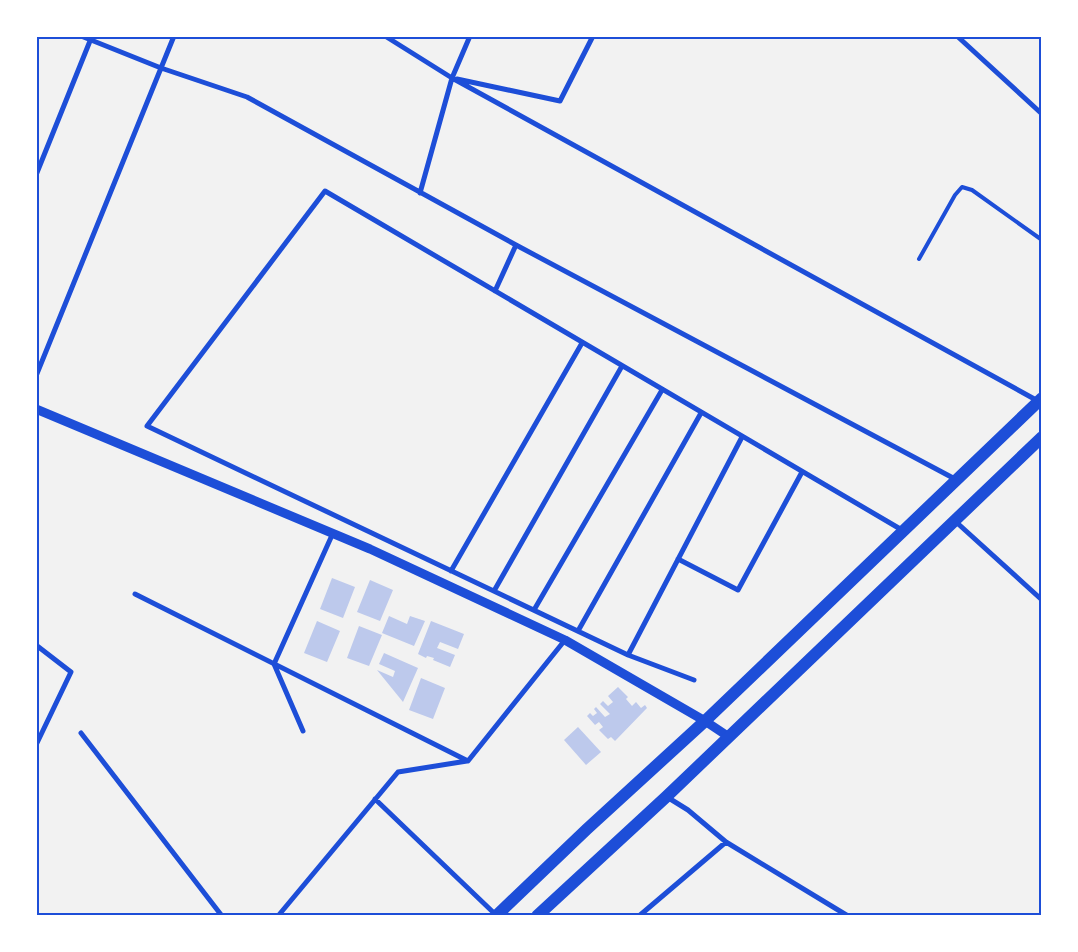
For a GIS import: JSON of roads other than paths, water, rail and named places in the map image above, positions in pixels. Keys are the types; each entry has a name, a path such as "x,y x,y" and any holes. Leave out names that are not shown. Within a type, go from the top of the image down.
{"main road":[{"path":"496,916 587,829 705,721 1040,399"},
{"path":"537,916 729,737 1042,437"}],"street":[{"path":"81,36 91,38 162,68 247,96 516,245 955,479"},
{"path":"36,376 174,36"},
{"path":"386,36 452,78 1040,399"},
{"path":"420,193 452,78 470,36"},
{"path":"452,78 560,101 593,36"},
{"path":"957,36 1042,114"},
{"path":"36,175 91,38"},
{"path":"694,680 628,655 147,426 326,192 902,530"},
{"path":"495,291 516,245"},
{"path":"451,571 582,343"},
{"path":"494,591 622,366"},
{"path":"534,610 662,390"},
{"path":"36,409 370,549 565,640 705,721 729,737"},
{"path":"578,631 700,413"},
{"path":"628,655 742,437"},
{"path":"678,559 738,590 802,472"},
{"path":"954,520 1042,600"},
{"path":"303,731 274,664 333,534"},
{"path":"135,594 468,761"},
{"path":"278,916 398,772 468,761 565,640"},
{"path":"36,645 71,672 36,745"},
{"path":"81,733 222,916"},
{"path":"666,796 688,810 726,842 848,916"},
{"path":"375,798 496,916"},
{"path":"639,916 726,842"}],"lane":[{"path":"920,259 955,195 962,187 972,190 1042,240"}]}
